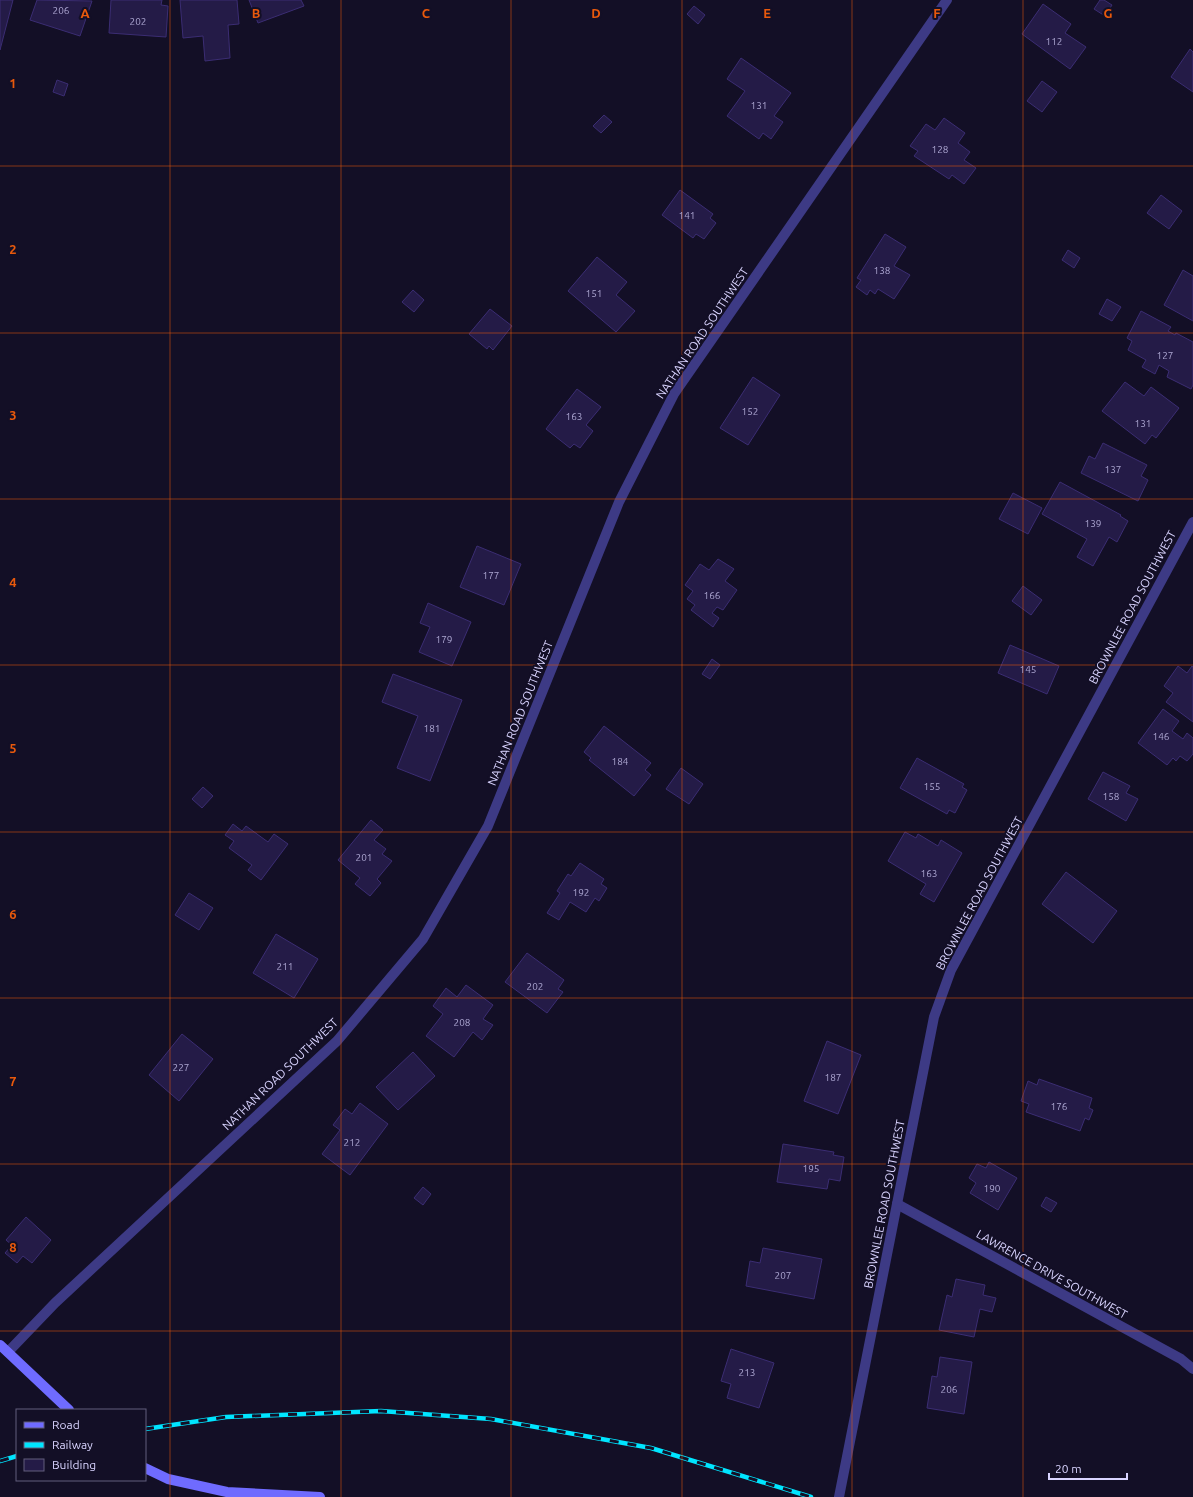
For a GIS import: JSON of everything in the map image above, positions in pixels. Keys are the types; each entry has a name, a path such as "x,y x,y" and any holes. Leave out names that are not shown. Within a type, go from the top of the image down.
{"street":[{"name":"NATHAN ROAD SOUTHWEST","path":"8,1352 55,1303 337,1041 422,940 488,826 619,502 674,394 947,0"},
{"name":"BROWNLEE ROAD SOUTHWEST","path":"839,1497 934,1017 951,970 1193,522"},
{"name":"LAWRENCE DRIVE SOUTHWEST","path":"898,1204 1181,1359 1193,1369"},
{"path":"0,1345 67,1409"},
{"path":"146,1468 168,1479 228,1492 320,1497"}],"building":[{"path":"0,0 13,0 0,50"},
{"path":"37,0 92,1 80,36 30,20"},
{"path":"111,0 162,0 161,5 168,6 166,37 109,33"},
{"path":"180,0 237,0 239,24 228,25 230,58 205,61 203,36 183,38"},
{"path":"249,0 301,0 304,6 258,23"},
{"path":"1100,0 1104,0 1112,5 1105,16 1094,9"},
{"path":"1043,4 1071,24 1065,33 1086,47 1070,69 1022,34"},
{"path":"694,6 705,15 698,24 687,14"},
{"path":"1190,49 1193,52 1193,92 1171,77"},
{"path":"741,58 791,93 774,116 783,122 771,139 763,133 759,139 727,116 745,91 727,79"},
{"path":"57,80 68,84 64,96 53,92"},
{"path":"1042,81 1057,92 1042,112 1027,101"},
{"path":"604,115 612,122 601,133 593,126"},
{"path":"944,118 965,133 958,143 970,152 964,160 976,168 964,184 952,175 949,179 914,156 918,151 910,146 926,124 935,130"},
{"path":"680,190 713,214 710,218 716,223 704,239 696,234 693,238 662,215"},
{"path":"1161,195 1182,211 1169,229 1147,213"},
{"path":"885,234 906,247 894,266 910,275 894,299 878,289 875,294 870,290 867,295 856,287 861,280 857,278"},
{"path":"1068,250 1080,258 1074,268 1062,260"},
{"path":"597,257 627,282 616,295 635,311 616,332 568,291"},
{"path":"1183,270 1193,276 1193,321 1164,305"},
{"path":"413,290 424,300 414,312 402,302"},
{"path":"1107,299 1121,307 1112,321 1099,314"},
{"path":"490,309 512,326 493,350 489,346 487,349 469,334"},
{"path":"1141,311 1171,327 1168,331 1175,335 1176,333 1193,342 1193,385 1191,389 1167,377 1169,371 1159,365 1155,374 1142,367 1146,360 1128,350 1132,341 1127,338"},
{"path":"753,377 780,395 748,445 720,428"},
{"path":"1125,382 1144,396 1151,387 1179,408 1156,438 1152,435 1145,444 1102,411"},
{"path":"577,389 601,407 586,425 593,431 580,448 574,444 570,448 546,429"},
{"path":"1103,443 1147,465 1141,476 1148,480 1138,501 1081,473 1089,456 1095,459"},
{"path":"1060,482 1121,515 1120,516 1128,521 1117,542 1109,537 1093,566 1077,557 1087,539 1042,514"},
{"path":"1013,493 1042,508 1028,534 999,519"},
{"path":"477,546 521,564 504,605 460,587"},
{"path":"718,559 734,569 725,581 737,590 723,610 717,607 712,613 719,618 713,627 691,610 695,605 687,599 693,591 685,585 700,564 709,570"},
{"path":"1023,586 1042,600 1031,615 1012,601"},
{"path":"428,603 471,622 452,666 419,652 430,627 420,623"},
{"path":"1010,645 1059,666 1047,694 998,673"},
{"path":"712,659 720,665 710,679 702,674"},
{"path":"1178,666 1187,673 1192,666 1193,667 1193,722 1166,702 1173,693 1164,686"},
{"path":"393,674 462,700 430,781 397,768 418,716 382,702"},
{"path":"1163,709 1179,721 1172,731 1183,739 1187,733 1193,738 1193,754 1187,761 1180,756 1176,761 1173,758 1167,765 1138,743"},
{"path":"604,726 651,763 645,770 651,775 634,796 589,760 591,758 584,752"},
{"path":"917,758 964,784 962,787 967,790 955,813 949,810 947,814 900,788"},
{"path":"681,768 703,784 689,804 666,789"},
{"path":"1103,772 1130,786 1126,793 1138,799 1126,821 1088,799"},
{"path":"203,787 213,796 202,808 192,799"},
{"path":"371,820 383,830 374,840 386,849 382,854 392,861 377,879 381,883 370,896 355,884 360,878 338,860"},
{"path":"233,824 242,831 246,826 268,842 274,834 288,844 261,880 248,870 252,865 229,848 234,841 225,835"},
{"path":"905,832 916,838 918,834 938,846 941,840 962,853 934,902 920,894 926,884 888,861"},
{"path":"580,863 604,879 601,884 607,888 599,901 595,898 586,912 570,902 559,920 547,913 560,893 557,891 568,874 571,876"},
{"path":"1066,872 1117,911 1093,943 1042,904"},
{"path":"189,893 213,908 199,930 175,915"},
{"path":"276,934 318,959 294,998 253,973"},
{"path":"527,953 564,980 558,989 563,992 547,1013 505,982"},
{"path":"466,985 493,1005 483,1019 493,1025 482,1040 473,1032 454,1057 426,1036 443,1014 433,1006 446,988 457,997"},
{"path":"182,1034 213,1059 179,1101 149,1075"},
{"path":"827,1041 861,1055 838,1114 804,1101"},
{"path":"413,1052 435,1076 398,1110 376,1087"},
{"path":"1039,1079 1092,1098 1089,1108 1093,1110 1089,1120 1085,1118 1080,1131 1026,1112 1029,1104 1021,1101 1028,1081 1037,1085"},
{"path":"360,1103 388,1124 350,1175 322,1154 340,1130 333,1125 345,1109 352,1114"},
{"path":"783,1144 834,1152 833,1155 844,1157 840,1181 829,1179 827,1189 777,1182"},
{"path":"989,1162 1017,1178 998,1210 970,1193 976,1183 969,1178 977,1164 986,1168"},
{"path":"423,1187 431,1194 423,1205 414,1198"},
{"path":"1046,1197 1057,1203 1051,1212 1041,1206"},
{"path":"26,1217 51,1240 32,1263 23,1256 17,1263 5,1253 12,1245 6,1240"},
{"path":"763,1248 822,1259 814,1299 746,1286 750,1261 760,1263"},
{"path":"956,1279 985,1285 983,1295 996,1298 992,1312 980,1309 974,1337 939,1330 947,1295 952,1297"},
{"path":"731,1349 774,1363 759,1408 727,1398 731,1384 721,1381"},
{"path":"940,1357 972,1362 964,1414 927,1408 932,1376 937,1377"}],"railway":[{"path":"146,1429 226,1417 381,1411 491,1419 651,1448 811,1497"},
{"path":"0,1461 16,1456"}]}
